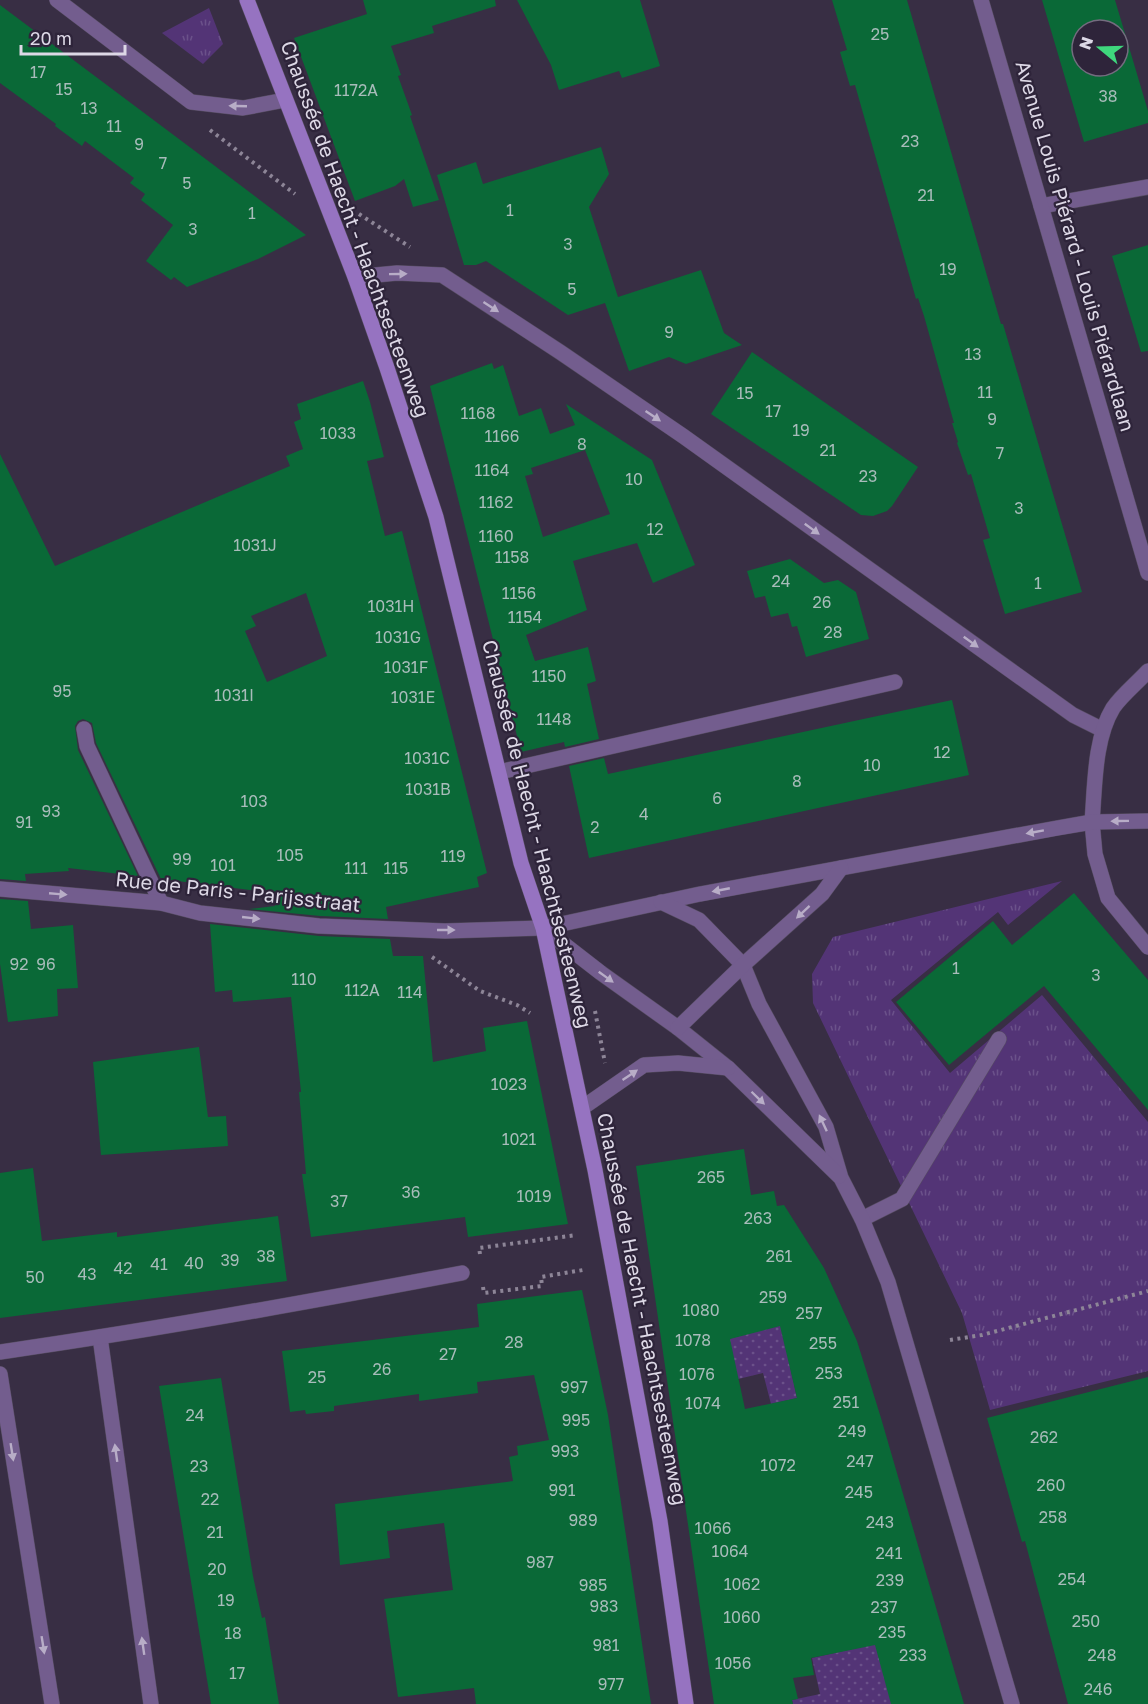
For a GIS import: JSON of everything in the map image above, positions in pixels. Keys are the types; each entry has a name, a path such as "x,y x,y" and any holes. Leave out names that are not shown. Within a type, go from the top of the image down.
{"street":[{"path":"57,0 191,102 243,108 285,100"},
{"name":"Chaussée de Haecht - Haachtsesteenweg","path":"247,0 355,277 391,378 436,517 521,863 543,928 582,1108 660,1521 686,1704"},
{"name":"Avenue Louis Piérard - Louis Piérardlaan","path":"981,0 1148,573"},
{"path":"1041,206 1148,187"},
{"path":"355,277 397,273 442,275 683,436 1073,715 1103,730"},
{"path":"1148,671 1114,708 1103,730 1096,771 1092,822 1095,854 1108,898 1148,947"},
{"path":"499,772 895,682"},
{"path":"84,729 87,746 161,903"},
{"name":"Rue de Paris - Parijsstraat","path":"0,889 161,903 200,913 319,926 445,931 543,928 661,902 1092,822 1148,821"},
{"path":"678,1028 743,965 822,894 841,868"},
{"path":"661,902 699,920 743,965 759,1004 826,1127 841,1178 862,1220 888,1282 1012,1704"},
{"path":"543,928 728,1068 841,1178"},
{"path":"862,1220 902,1199 999,1040"},
{"path":"582,1108 644,1065 678,1063 728,1068"},
{"path":"0,1352 310,1302 462,1273"},
{"path":"100,1337 151,1704"},
{"path":"0,1374 52,1704"}],"path":[{"path":"191,102 207,128 297,195"},
{"path":"355,211 426,258 442,275"},
{"path":"429,954 480,991 517,1005 530,1013"},
{"path":"595,1011 607,1072"},
{"path":"577,1235 479,1248 484,1293 542,1286 541,1277 583,1270"},
{"path":"462,1273 481,1270"},
{"path":"950,1340 982,1335 1148,1291"}],"green space":[{"path":"209,8 223,44 203,64 162,33"},
{"path":"1062,881 1008,925 998,912 891,1000 950,1073 1042,995 1148,1122 1148,1371 990,1410 962,1313 813,1003 812,974 833,937"},
{"path":"781,1325 797,1398 771,1404 763,1373 730,1381 713,1343"},
{"path":"875,1644 903,1704 793,1704 792,1700 820,1694 812,1658"}],"building":[{"path":"363,0 495,0 496,6 432,26 434,33 391,46 401,75 398,76 412,115 410,116 439,200 413,207 404,179 395,186 355,201 294,38 367,14"},
{"path":"517,0 640,0 660,66 622,78 619,71 559,90 551,65"},
{"path":"832,0 907,0 1082,592 1005,614 983,540 990,538 971,474 968,475 957,443 952,423 954,423 924,316 918,298 916,299 855,85 850,86 840,52 847,50"},
{"path":"1042,0 1115,0 1120,18 1070,18 1070,78 1130,78 1130,50 1148,111 1148,123 1084,142"},
{"path":"0,5 306,235 258,259 187,287 174,277 171,280 146,261 173,225 141,200 145,194 130,183 134,178 85,141 82,146 0,83"},
{"path":"601,147 609,174 589,207 618,297 701,270 724,333 742,345 686,364 669,357 629,371 605,303 568,315 486,261 476,265 464,265 437,175 476,162 483,184"},
{"path":"1148,245 1148,351 1141,352 1112,256"},
{"path":"752,352 918,467 887,511 873,516 861,515 711,414"},
{"path":"492,363 494,369 503,365 519,416 541,408 550,434 575,425 566,404 652,460 695,565 653,583 637,543 573,561 587,610 526,635 535,661 588,647 596,681 587,684 599,739 565,747 564,742 521,752 430,386","holes":["585,450 610,514 543,537 525,476 533,474 531,468"]},
{"path":"363,381 384,457 367,461 385,536 402,531 487,873 477,877 479,887 386,907 388,919 320,916 249,909 275,906 275,893 161,879 96,743 92,723 83,719 75,726 78,750 138,876 68,868 69,871 25,874 26,881 0,879 0,454 55,566 290,466 286,456 303,449 294,422 301,419 297,404","holes":["306,593 327,656 267,682 245,631 256,626 251,616"]},
{"path":"790,559 824,583 838,580 856,592 869,639 806,657 797,626 792,627 788,613 771,617 765,596 755,598 747,571"},
{"path":"952,700 969,775 589,858 569,766 604,758 608,774"},
{"path":"1074,893 1148,980 1148,1110 1044,986 949,1065 896,1002 993,921 1012,945"},
{"path":"0,899 28,901 31,929 73,925 78,988 57,989 58,1016 8,1022 0,964"},
{"path":"210,924 319,936 390,939 393,956 423,956 433,1062 486,1051 483,1028 527,1021 568,1224 468,1237 465,1217 311,1237 302,1174 306,1174 299,1092 301,1092 291,997 233,1002 232,990 215,992"},
{"path":"199,1047 208,1117 226,1116 228,1146 101,1155 93,1062"},
{"path":"744,1149 751,1195 774,1191 777,1206 784,1205 824,1268 857,1341 964,1704 891,1704 875,1645 811,1658 814,1675 793,1678 798,1699 792,1700 793,1704 714,1704 636,1166","holes":["780,1326 797,1398 745,1409 730,1339"]},
{"path":"33,1168 42,1241 117,1232 117,1237 278,1216 287,1281 0,1318 0,1173"},
{"path":"582,1290 608,1415 651,1704 476,1704 474,1688 398,1697 384,1599 453,1590 444,1523 387,1531 390,1558 340,1565 335,1504 513,1481 509,1457 518,1455 517,1446 549,1440 534,1375 477,1382 478,1393 419,1401 419,1394 334,1406 334,1411 306,1414 305,1410 290,1412 282,1351 479,1327 477,1304"},
{"path":"1148,1377 1148,1704 1068,1704 1025,1541 1022,1542 987,1418"},
{"path":"221,1378 253,1576 262,1618 265,1617 279,1704 211,1704 159,1386"}]}
